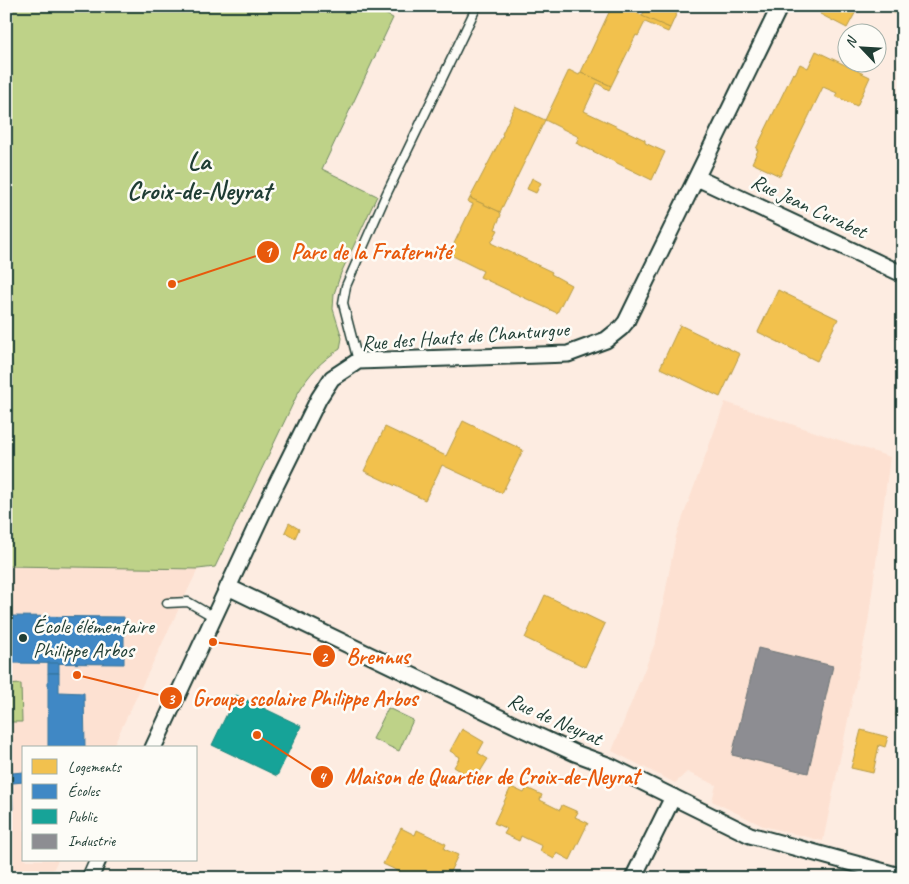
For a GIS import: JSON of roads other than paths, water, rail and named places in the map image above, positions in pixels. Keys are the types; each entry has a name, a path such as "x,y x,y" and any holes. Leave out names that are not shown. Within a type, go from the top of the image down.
{"street":[{"name":"Rue des Hauts de Chanturgue","path":"154,746 318,398 332,378 358,361 568,354 606,340 621,328 626,322 780,6"},
{"name":"Rue Jean Curabet","path":"697,178 898,272 903,272"},
{"name":"Rue de Neyrat","path":"228,587 525,730 610,766 750,835 903,877"},
{"path":"633,878 673,797"},
{"path":"90,878 97,862"}],"lane":[{"path":"358,361 342,303 346,286 386,195 478,6"},
{"path":"167,603 188,602 214,617"}],"place":[{"name":"Parc de la Fraternité","path":"172,284"},
{"name":"École élémentaire Philippe Arbos","path":"23,638"},
{"name":"Brennus","path":"213,642"},
{"name":"Groupe scolaire Philippe Arbos","path":"77,675"},
{"name":"Maison de Quartier de Croix-de-Neyrat","path":"257,735"}],"district":[{"name":"La Croix-de-Neyrat","path":"199,175"}]}
